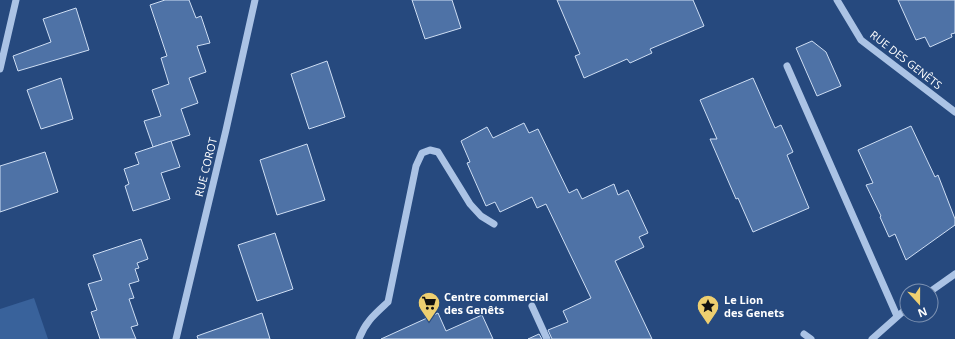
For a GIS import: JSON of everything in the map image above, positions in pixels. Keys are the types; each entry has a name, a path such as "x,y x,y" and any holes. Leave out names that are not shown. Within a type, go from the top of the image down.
{"street":[{"path":"0,69 16,0"},
{"name":"RUE COROT","path":"176,339 226,130 255,0"},
{"name":"RUE DES GENÊTS","path":"837,0 861,40 955,112"},
{"path":"787,66 897,316 872,339"},
{"path":"359,339 363,328 388,302 416,166 422,153 430,150 438,152 470,204 481,216 494,224"},
{"path":"939,285 955,274"},
{"path":"532,306 547,339"},
{"path":"804,334 811,339"}],"shaded area":[{"path":"34,298 48,339 0,339 0,309"}],"building":[{"path":"165,0 189,0 196,18 201,16 210,43 197,46 206,72 189,78 198,103 181,109 190,135 153,147 144,121 161,116 152,90 169,84 161,58 167,56 150,5"},
{"path":"412,0 452,0 461,28 425,39"},
{"path":"557,0 693,0 704,26 650,49 652,53 630,63 627,59 584,78 575,56 580,54"},
{"path":"898,0 955,0 955,33 951,34 952,37 930,47 925,37 916,40"},
{"path":"76,8 89,50 18,71 13,56 51,42 43,19"},
{"path":"812,41 826,52 841,86 817,96 796,48"},
{"path":"327,61 345,117 309,129 291,74"},
{"path":"61,78 73,119 41,129 27,90"},
{"path":"753,78 775,128 781,125 793,152 787,155 809,208 753,232 738,198 736,199 710,139 717,139 700,100"},
{"path":"524,123 529,133 538,129 569,193 577,189 582,199 614,184 618,195 628,190 648,233 639,237 644,247 615,261 652,339 552,339 548,330 568,322 563,311 591,298 546,204 537,208 532,197 500,212 495,202 486,206 467,163 470,162 461,141 487,127 493,138"},
{"path":"911,126 935,177 938,175 955,219 955,225 906,260 895,234 889,237 866,185 873,183 858,150"},
{"path":"171,141 180,167 161,173 170,199 133,211 125,186 129,184 124,169 139,164 135,153"},
{"path":"307,144 325,200 277,215 260,160"},
{"path":"45,152 58,192 0,212 0,166"},
{"path":"275,233 293,289 257,301 238,245"},
{"path":"141,239 148,259 137,263 139,268 135,269 139,281 129,284 134,298 129,299 138,325 131,327 136,339 100,339 91,312 97,310 88,284 102,280 93,255"},
{"path":"262,313 270,339 198,339 197,336"},
{"name":"Centre commercial des Genêts","path":"438,313 446,331 482,315 493,339 381,339"},
{"path":"539,334 542,339 528,339"}],"place":[{"name":"Centre commercial des Genêts","path":"429,322"},
{"name":"Le Lion des Genets","path":"708,326"}]}
